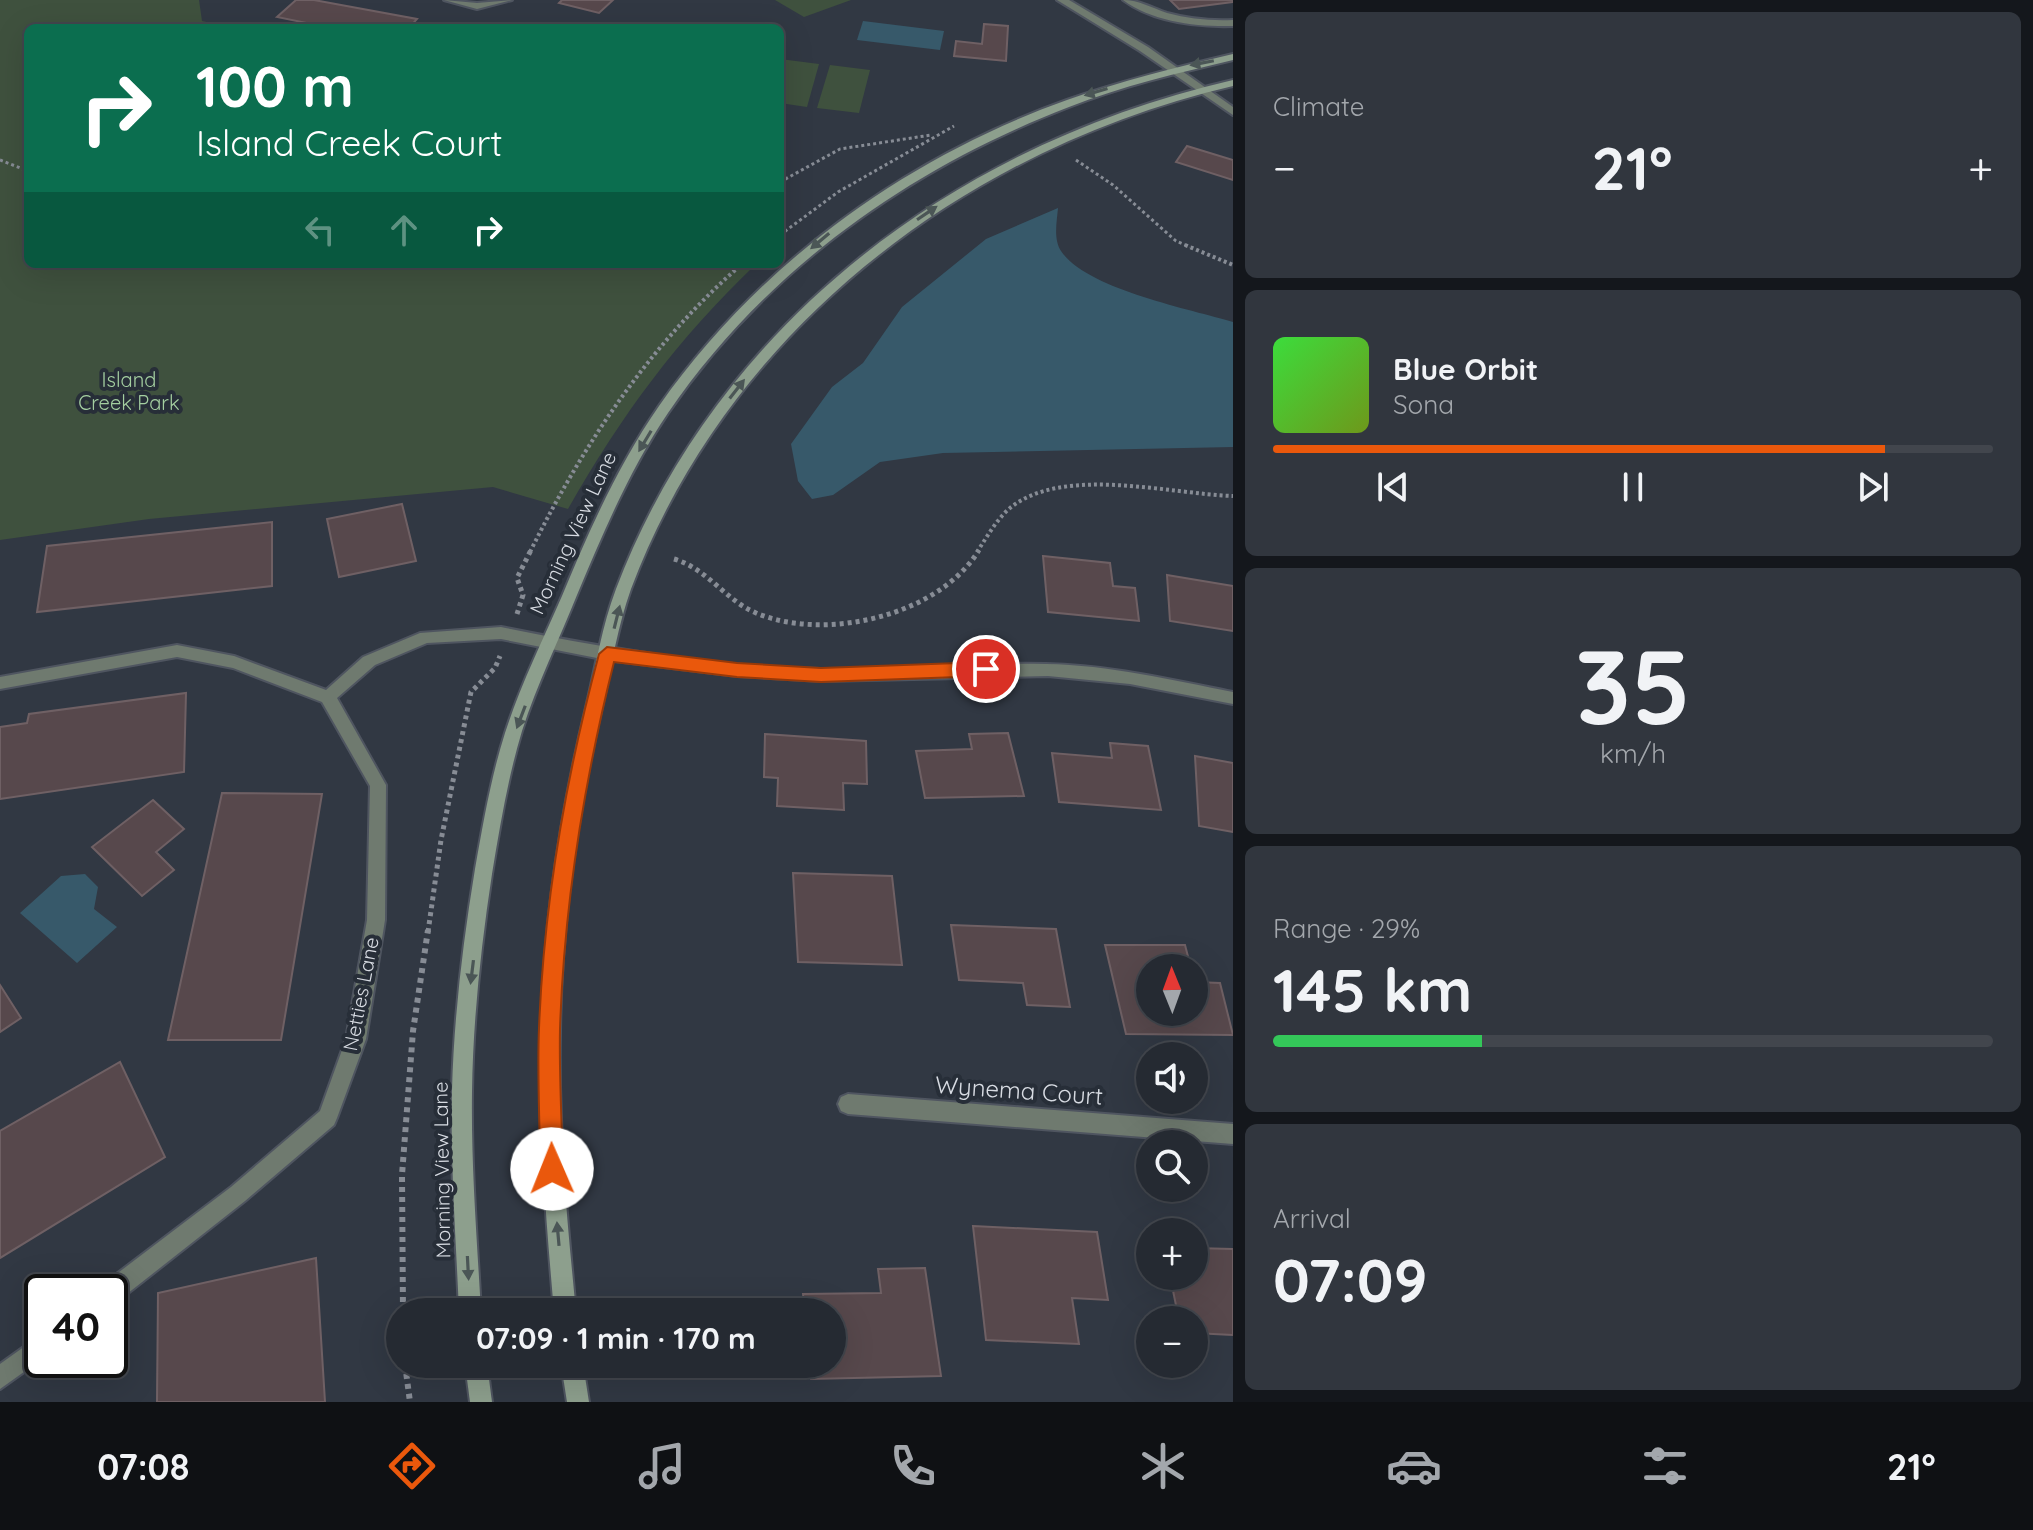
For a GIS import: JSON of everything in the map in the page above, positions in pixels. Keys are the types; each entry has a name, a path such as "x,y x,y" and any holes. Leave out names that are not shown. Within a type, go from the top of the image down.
{"street":[{"path":"449,0 477,6 507,0"},
{"path":"1062,0 1133,42 1233,112"},
{"path":"1128,0 1169,17 1191,22 1233,23"},
{"name":"Morning View Lane","path":"469,1298 462,1160 466,1019 486,858 509,748 548,644 599,524 665,407 738,317 816,244 899,184 985,136 1082,96 1171,69 1233,57"},
{"path":"564,1298 552,1169 550,1028 564,865 582,754 623,591 699,442 771,347 848,271 933,209 1019,159 1116,117 1202,89 1233,83"},
{"path":"0,683 177,651 234,662 328,697 369,661 425,637 501,633 607,654 737,670 821,675 1048,670 1130,678 1233,698"},
{"name":"Netties Lane","path":"128,1279 238,1194 327,1118 356,1039 376,920 378,785 328,697"},
{"name":"Wynema Court","path":"848,1104 1233,1134"},
{"path":"0,1378 24,1359"},
{"path":"478,1378 481,1402"},
{"path":"574,1378 578,1402"}],"path":[{"path":"784,180 840,149 936,134"},
{"path":"1069,155 1113,185 1176,241 1233,265"},
{"path":"0,160 24,169"},
{"path":"674,559 691,562 750,610 803,624 877,616 915,604 961,573 990,526 1022,500 1054,489 1094,487 1233,496"},
{"path":"407,1378 410,1402"}],"green space":[{"name":"Island Creek Park","path":"0,0 199,0 202,21 216,24 24,24 24,268 752,268 701,321 653,379 609,441 568,509 493,487 149,519 0,540"},
{"path":"775,0 851,0 804,17"},
{"path":"784,60 819,64 807,107 784,104"},
{"path":"830,65 870,70 859,113 817,108"}],"water":[{"path":"863,21 944,31 940,50 857,40"},
{"path":"1058,208 1056,230 1061,251 1092,276 1140,296 1233,322 1233,447 943,453 880,462 833,495 812,499 798,481 791,444 832,387 863,363 902,307 986,239"},
{"path":"85,874 98,887 94,909 117,927 77,963 20,913 61,876"}],"building":[{"path":"296,0 314,0 417,19 413,24 311,24 277,17"},
{"path":"562,0 613,0 599,13 559,3"},
{"path":"1170,0 1233,0 1233,2 1179,9"},
{"path":"984,24 1008,26 1006,61 954,56 956,41 982,44"},
{"path":"1187,146 1233,160 1233,180 1176,162"},
{"path":"402,504 416,561 339,577 327,519"},
{"path":"272,522 272,586 37,612 47,546"},
{"path":"1043,556 1110,563 1113,586 1135,588 1139,621 1048,612"},
{"path":"1167,575 1233,586 1233,631 1170,621"},
{"path":"186,693 184,772 0,799 0,727 27,723 29,714"},
{"path":"1008,733 1024,796 925,798 916,751 972,749 969,734"},
{"path":"765,734 866,741 867,784 843,783 844,810 777,806 778,778 764,777"},
{"path":"1110,743 1148,746 1161,810 1059,802 1052,753 1112,758"},
{"path":"1195,756 1233,763 1233,832 1199,826"},
{"path":"222,793 322,794 281,1040 168,1040"},
{"path":"153,800 184,829 156,852 174,870 142,896 92,847"},
{"path":"793,873 892,876 902,965 798,962"},
{"path":"951,925 1056,929 1070,1007 1027,1005 1023,983 959,980"},
{"path":"1105,945 1185,945 1187,954 1136,954 1136,1026 1208,1026 1208,983 1220,983 1233,1035 1126,1034"},
{"path":"0,985 21,1018 0,1032"},
{"path":"120,1062 165,1157 0,1258 0,1131"},
{"path":"973,1226 1097,1232 1108,1300 1072,1298 1079,1344 986,1340"},
{"path":"1208,1248 1233,1249 1233,1335 1208,1334 1208,1306 1176,1306 1173,1290 1208,1290"},
{"path":"316,1258 325,1402 157,1402 158,1293"},
{"path":"925,1268 941,1376 811,1379 846,1378 846,1298 803,1298 803,1294 881,1293 878,1269"}],"route":[{"path":"552,1169 550,1028 564,865 582,754 607,654 737,670 821,675 986,669"}]}
